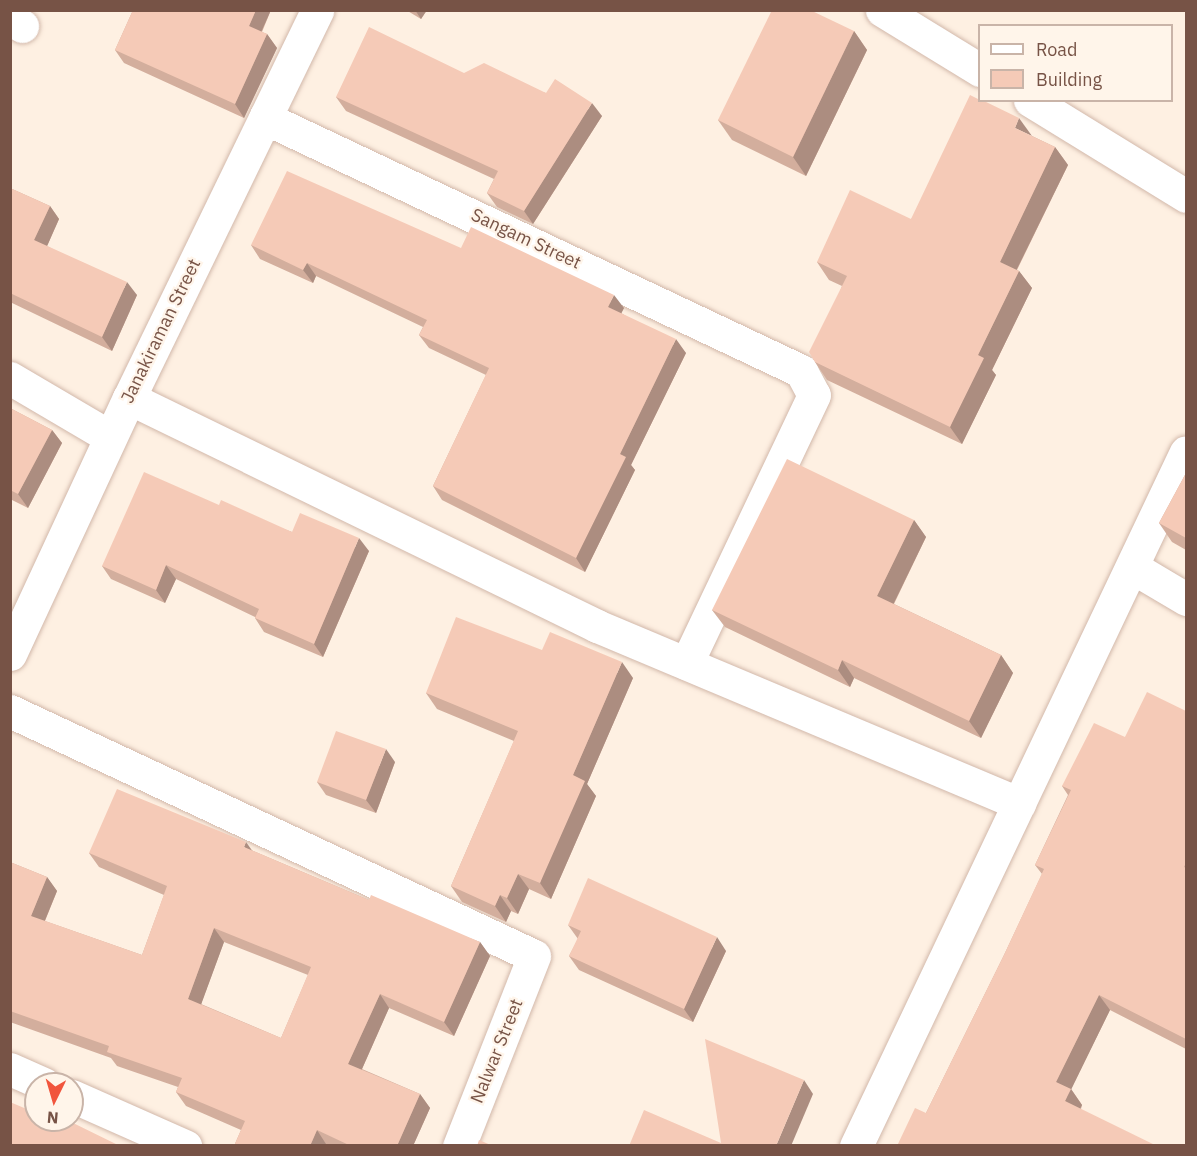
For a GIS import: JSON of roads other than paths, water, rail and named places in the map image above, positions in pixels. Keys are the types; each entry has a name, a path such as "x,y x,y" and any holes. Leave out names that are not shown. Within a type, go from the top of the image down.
{"street":[{"name":"Janakiraman Street","path":"10,654 110,437 317,10"},
{"path":"882,10 978,69"},
{"path":"1033,102 1186,196"},
{"name":"Sangam Street","path":"265,118 786,361 801,371 814,395 687,663"},
{"path":"10,378 110,437"},
{"path":"129,398 597,626 1019,803"},
{"path":"856,1146 1186,452"},
{"path":"1132,567 1186,599"},
{"name":"Nalwar Street","path":"10,711 534,956 459,1146"},
{"path":"10,1069 24,1075"},
{"path":"84,1101 185,1146"}]}
